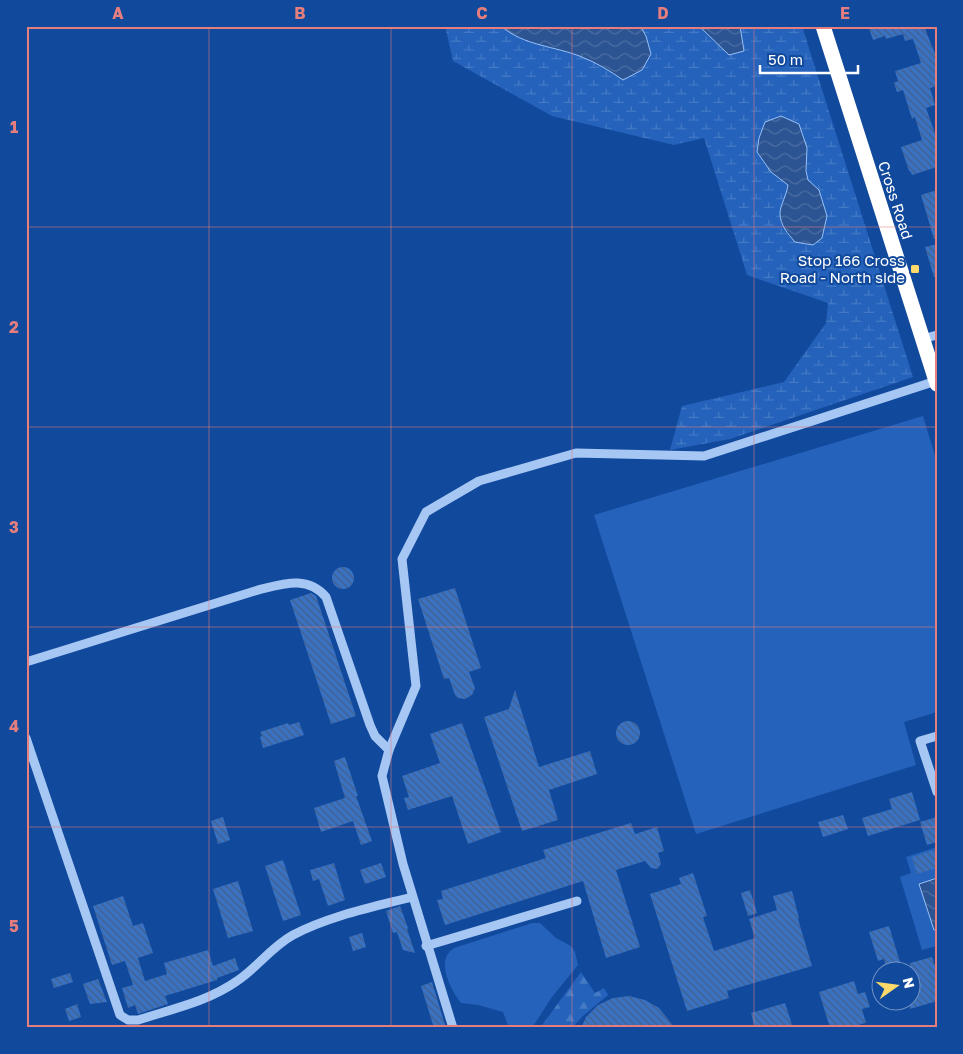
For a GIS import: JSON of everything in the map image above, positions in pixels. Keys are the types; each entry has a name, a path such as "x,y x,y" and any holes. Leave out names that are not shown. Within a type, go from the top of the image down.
{"highway":[{"name":"Cross Road","path":"823,26 930,337 936,382"}],"lane":[{"path":"453,1028 402,864 382,776 389,750 416,686 402,559 426,512 479,481 576,453 704,456 936,382"},
{"path":"26,662 258,590 281,584 305,584 319,589 326,597 370,725 375,736 389,750"},
{"path":"937,736 920,741 937,792"},
{"path":"26,738 120,1014 128,1020 138,1020 215,994 239,980 283,941 304,930 339,917 412,897"},
{"path":"426,946 577,901"}],"green space":[{"path":"445,26 802,26 913,377 730,439 670,450 682,406 784,382 826,323 828,303 747,275 704,138 674,145 552,116 453,61"},
{"path":"923,416 937,462 937,712 904,722 916,765 696,834 594,515"},
{"path":"937,847 937,946 922,950 900,877 911,873 906,857"},
{"path":"532,923 540,923 556,938 571,946 575,952 578,965 552,997 532,1028 509,1028 503,1012 478,1005 461,1003 446,975 446,960 448,953 454,948"},
{"path":"581,972 595,993 604,988 608,995 572,1028 540,1028"}],"water":[{"path":"501,26 640,26 646,36 651,54 642,70 623,80 588,59 530,42 510,33"},
{"path":"699,26 740,26 744,51 729,55"},
{"path":"781,116 799,124 807,148 806,171 808,180 819,190 827,216 822,238 813,245 795,242 785,229 780,213 788,185 771,172 757,152 759,138 765,122"},
{"path":"937,878 937,929 934,930 919,884"}],"building":[{"path":"868,26 924,26 937,59 937,86 930,88 935,105 926,108 937,139 937,167 912,175 901,147 922,140 915,117 912,119 903,90 897,92 894,83 898,81 895,71 921,63 913,39 905,41 903,34 886,39 885,36 873,40"},
{"path":"937,190 937,239 934,239 921,195"},
{"path":"937,244 937,277 934,277 925,247"},
{"path":"343,567 351,570 354,578 351,586 343,589 335,586 332,578 335,570"},
{"path":"455,588 481,668 469,672 475,688 472,695 465,699 458,698 455,695 449,678 444,679 418,599"},
{"path":"311,593 316,596 356,716 331,724 290,600"},
{"path":"515,690 539,767 590,751 597,774 549,790 558,820 522,831 484,717 509,709"},
{"path":"628,721 636,725 640,733 636,741 628,745 620,741 616,733 620,725"},
{"path":"299,722 304,735 263,748 260,732 288,723 289,725"},
{"path":"462,723 501,832 468,844 452,796 408,810 404,798 409,797 402,776 440,763 430,734"},
{"path":"345,757 372,841 361,845 353,821 321,832 314,808 345,798 334,761"},
{"path":"912,792 920,820 868,836 862,818 892,809 889,799"},
{"path":"843,815 848,829 823,837 818,822"},
{"path":"223,817 230,840 218,844 211,821"},
{"path":"937,817 937,842 927,845 920,822"},
{"path":"631,823 635,834 657,827 664,851 658,853 661,864 657,869 651,868 645,861 616,870 640,947 606,958 583,881 445,925 437,900 443,899 441,891 546,858 543,850"},
{"path":"934,850 937,868 917,874 912,857"},
{"path":"283,860 301,915 283,921 265,866"},
{"path":"334,863 345,900 328,906 319,879 313,881 310,870"},
{"path":"381,863 386,877 365,884 360,870"},
{"path":"693,873 707,916 703,917 714,951 755,938 749,919 777,910 773,896 792,891 812,966 727,991 729,998 687,1011 650,894 681,884 679,878"},
{"path":"238,881 253,931 228,938 213,889"},
{"path":"750,890 757,913 748,916 741,893"},
{"path":"123,896 133,926 143,923 153,953 138,958 145,981 167,974 164,963 208,950 213,966 235,958 239,970 217,978 217,980 165,996 168,1004 138,1014 135,1005 128,1008 122,988 133,985 125,961 112,965 93,906"},
{"path":"400,906 415,953 403,950 397,932 393,933 386,911"},
{"path":"889,926 900,962 885,962 884,959 878,961 869,932"},
{"path":"362,933 366,947 353,951 349,937"},
{"path":"932,957 934,964 937,963 937,1001 920,1006 920,962 914,962"},
{"path":"70,973 73,982 54,988 51,979"},
{"path":"98,979 107,1002 90,1004 83,984"},
{"path":"854,981 858,994 865,992 870,1007 862,1009 866,1023 860,1024 861,1028 830,1028 819,992"},
{"path":"432,982 446,1028 434,1028 421,986"},
{"path":"629,996 645,1000 659,1008 675,1028 581,1028 586,1017 598,1005 613,998"},
{"path":"785,1003 793,1028 755,1028 751,1013"},
{"path":"77,1004 81,1017 69,1021 65,1009"}],"place":[{"name":"Stop 166 Cross Road - North side","path":"915,269"}]}
